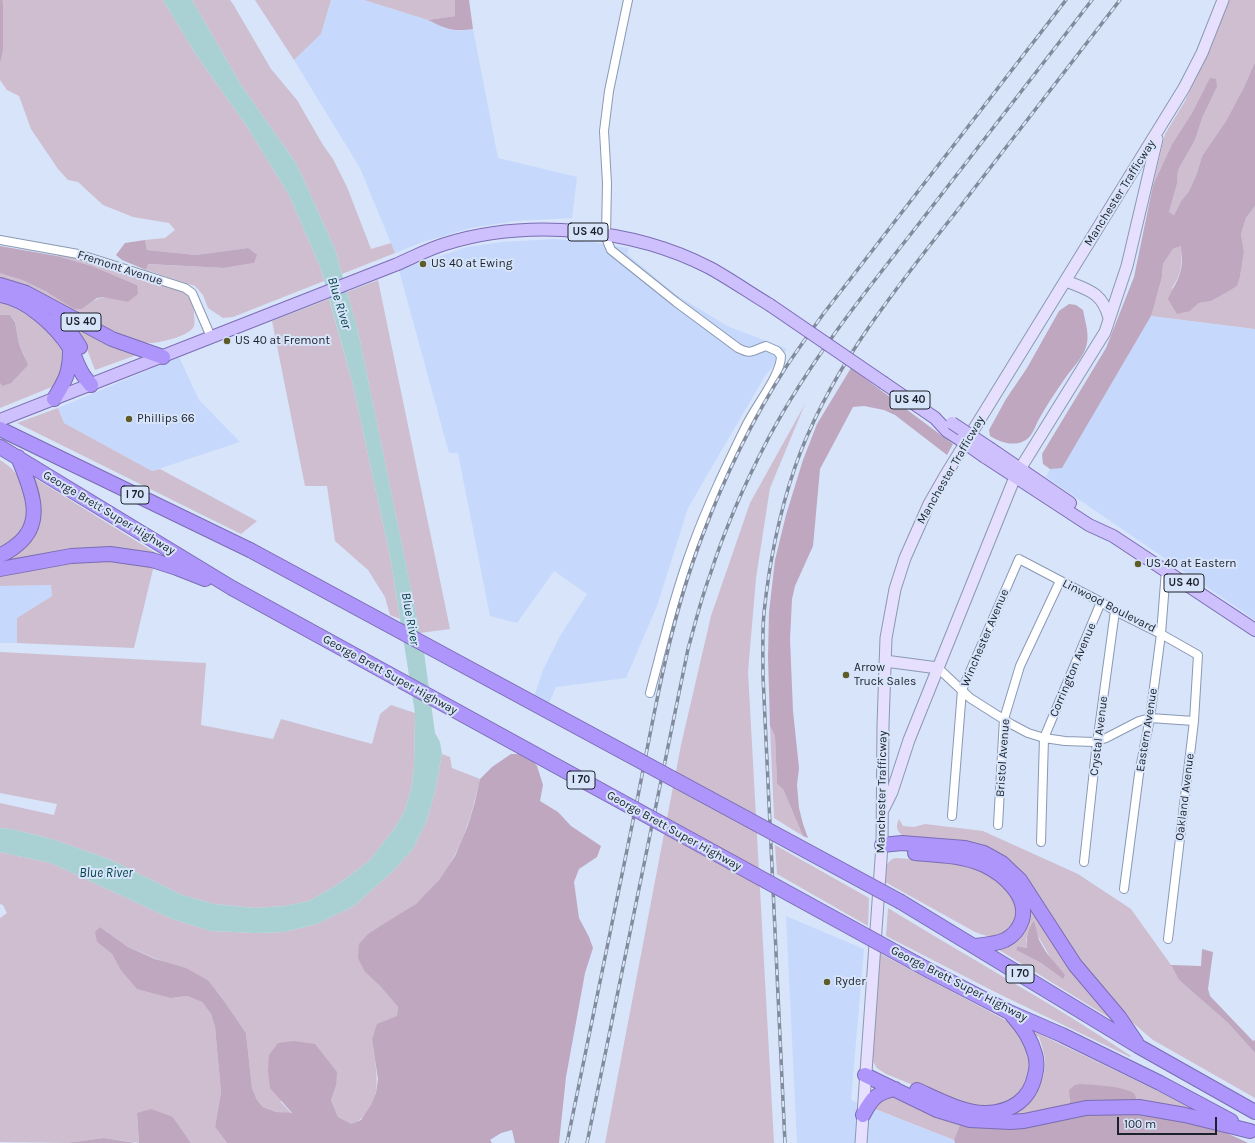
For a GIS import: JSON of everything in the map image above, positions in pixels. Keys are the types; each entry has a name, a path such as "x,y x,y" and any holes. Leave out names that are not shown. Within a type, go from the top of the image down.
{"highway":[{"name":"US 40","path":"0,284 26,293 112,339 163,357"},
{"path":"0,296 19,302 39,314 57,330 70,348 82,373 91,385"},
{"path":"55,308 81,349 89,371 91,385"},
{"path":"54,399 66,380 70,364 70,348"},
{"name":"George Brett Super Highway","path":"0,429 250,550 901,902 1138,1046 1255,1112"},
{"name":"George Brett Super Highway","path":"0,447 226,585 930,971 1009,1012 1062,1035 1160,1083 1253,1133"},
{"path":"0,555 6,553 22,541 29,530 33,519 34,503 32,493 18,458"},
{"path":"0,569 71,556 110,554 152,560 177,568 202,579 226,585"},
{"path":"882,844 902,843 965,848 984,853 1002,863 1020,880 1075,965 1119,1017 1138,1046"},
{"path":"882,844 904,852 959,857 972,860 996,872 1012,886 1019,896 1023,906 1023,915 1015,934 1004,941 975,946"},
{"path":"865,1075 890,1080 965,1110 985,1114 1002,1112 1019,1104 1029,1093 1037,1068 1036,1055 1030,1039 1020,1024 1009,1012"},
{"path":"865,1075 937,1110 970,1120 1010,1122 1024,1121 1086,1108 1140,1107 1185,1115 1253,1133"},
{"path":"863,1115 872,1099 883,1092 895,1089"}],"main road":[{"name":"Manchester Trafficway","path":"861,1143 882,844 884,661 888,625 895,589 905,558 919,524 945,476 1184,88 1202,53 1223,0"},
{"path":"883,810 892,792 909,740 1018,473 1105,332 1128,266 1159,130"},
{"name":"US 40","path":"0,420 163,357 445,244 501,232 554,230 580,231 606,235 668,250 711,269 770,305 1018,473 1089,525 1113,536 1255,630"},
{"path":"1066,281 1092,292 1106,307 1110,318"},
{"path":"884,661 938,668"}],"street":[{"path":"628,0 609,91 604,131 607,183 606,235 611,250 732,344 748,353 754,352 766,346 777,351 781,356 781,364 776,376 752,414 724,471 693,545 677,594 650,693"},
{"name":"Fremont Avenue","path":"0,240 78,254 185,288 192,293 211,337"},
{"name":"Linwood Boulevard","path":"1019,559 1198,655"},
{"name":"Winchester Avenue","path":"952,816 962,690 1019,559"},
{"name":"Eastern Avenue","path":"1124,889 1140,774 1150,718 1161,634 1166,570"},
{"name":"Bristol Avenue","path":"998,825 1004,719 1020,666 1060,581"},
{"name":"Corrington Avenue","path":"1044,738 1101,602"},
{"name":"Crystal Avenue","path":"1084,862 1115,611"},
{"name":"Oakland Avenue","path":"1168,939 1194,721 1198,655"},
{"path":"938,668 970,698 1028,732 1044,738 1065,741 1098,741 1139,721 1150,718 1194,721"},
{"path":"1041,842 1044,738"}],"shaded area":[{"path":"0,0 163,0 197,56 246,125 289,195 321,269 324,281 233,317 223,318 208,308 203,295 195,286 146,270 147,264 224,268 254,263 248,248 196,255 147,250 145,240 165,238 175,230 169,223 133,217 103,205 78,182 68,180 58,169 31,129 19,96 7,90 0,80 0,64 3,51 3,3"},
{"path":"0,0 3,2 3,51 0,64"},
{"path":"192,0 230,0 271,69 297,100 323,145 333,159 347,187 371,249 391,243 395,253 342,274 335,249 296,163 241,85"},
{"path":"255,0 331,0 321,34 294,60"},
{"path":"331,0 364,0 428,20 445,28 459,31 473,29 498,158 577,177 572,218 515,221 471,228 423,242 395,253 360,168 294,60 321,34"},
{"path":"364,0 455,0 455,16 428,20"},
{"path":"455,0 469,0 473,29 450,29 428,20 455,16"},
{"path":"1229,0 1255,0 1255,62 1226,121 1202,156 1197,173 1189,191 1181,201 1174,215 1169,212 1177,184 1178,170 1195,140 1203,116 1217,87 1210,79 1192,113 1172,144 1153,185 1165,134 1185,101 1211,47"},
{"path":"1255,62 1255,206 1246,218 1241,234 1244,252 1237,286 1211,301 1199,303 1190,311 1177,314 1168,299 1180,273 1182,263 1181,246 1173,249 1163,264 1162,277 1151,316 1062,468 1050,469 1043,464 1042,454 1106,348 1134,277 1153,185 1172,144 1192,113 1210,78 1216,79 1217,87 1203,116 1195,140 1178,170 1177,184 1169,212 1174,215 1181,201 1189,191 1197,173 1202,156 1226,121"},
{"path":"1255,206 1255,329 1151,316 1162,277 1163,264 1173,249 1181,246 1180,272 1172,288 1190,311 1199,303 1211,301 1236,286 1240,277 1244,252 1241,234 1246,218"},
{"path":"554,239 592,242 629,248 627,254 675,294 727,326 787,349 765,376 688,508 657,606 626,678 556,687 548,705 534,697 543,670 560,636 587,594 554,571 517,623 490,616 458,453 449,453 399,270 467,247 502,242"},
{"path":"145,240 147,250 196,255 248,248 257,255 254,263 224,268 148,264 146,270 122,260 116,255 125,243"},
{"path":"0,246 57,256 92,266 137,285 138,294 128,302 103,297 97,298 82,309 74,309 47,292 22,280 0,273"},
{"path":"59,253 182,291 190,298 193,304 194,326 182,336 162,341 149,343 128,340 19,284 0,278 0,273 2,273 22,280 82,309 95,300 104,297 128,302 137,285 92,266 57,256"},
{"path":"378,280 450,629 420,633 358,331 347,292"},
{"path":"329,299 353,385 390,556 400,619 390,615 385,597 368,570 335,541 327,486 305,486 272,321"},
{"path":"0,301 30,317 50,333 64,351 66,361 54,386 0,408 0,383 2,386 25,357 19,344 15,321 10,315 0,315"},
{"path":"1069,304 1076,305 1083,310 1088,335 1086,348 1081,357 1051,399 1028,438 1022,442 1014,444 1002,442 990,436 989,430 1006,399 1027,368 1059,311"},
{"path":"0,315 10,315 15,322 19,344 28,365 11,383 2,386 0,383"},
{"path":"1151,316 1255,329 1255,620 1046,477 1050,469 1062,467"},
{"path":"73,324 142,353 95,370 83,339"},
{"path":"179,357 199,400 240,442 152,471 64,423 58,408"},
{"path":"851,368 953,444 947,455 895,415 884,410 864,406 853,407 820,469 813,546 795,586 792,599 790,639 793,711 799,768 797,785 799,808 808,838 803,836 783,789 777,784 775,736 770,726 768,657 769,612 775,560 786,515 803,460 817,424"},
{"path":"805,404 770,488 756,578 748,672 774,1143 605,1143 681,745 711,616 750,503"},
{"path":"58,408 64,423 152,471 160,469 257,521 241,534 17,423"},
{"path":"0,460 13,470 21,482 30,511 18,539 0,551"},
{"path":"33,477 170,562 144,556 0,564 0,560 22,547"},
{"path":"102,559 154,565 134,648 17,643 17,618 52,596 51,585 0,586 0,576 38,566"},
{"path":"51,585 52,596 17,618 17,643 0,643 0,586"},
{"path":"0,652 206,663 201,725 273,739 281,719 372,744 380,714 391,705 415,713 414,768 411,790 404,812 394,829 369,861 337,885 309,901 284,906 255,908 214,904 182,895 111,860 52,839 11,829 0,828 0,803 54,815 57,804 0,793"},
{"path":"770,726 775,736 777,784 783,789 803,836 774,818"},
{"path":"442,754 450,757 452,768 480,779 465,831 441,878 416,904 399,916 369,933 365,972 380,986 398,1007 397,1016 372,1040 377,1076 375,1099 370,1109 362,1118 351,1125 338,1117 331,1100 336,1086 280,1101 292,1114 276,1112 263,1107 257,1100 252,1088 246,1033 209,981 128,947 100,927 97,942 112,954 120,969 171,998 187,996 202,1002 211,1014 215,1027 221,1092 215,1127 227,1143 191,1143 173,1117 137,1114 139,1143 104,1138 66,1143 0,1142 0,918 7,913 3,905 0,904 0,852 51,863 172,919 211,931 255,933 284,932 317,924 354,906 393,871 413,849 426,822 435,792"},
{"path":"511,754 527,754 537,766 543,785 540,801 558,812 571,826 601,846 597,857 579,869 574,882 579,918 593,948 585,973 566,1077 559,1143 515,1143 512,1130 501,1133 490,1140 492,1143 227,1143 215,1127 221,1092 215,1027 211,1014 202,1002 187,996 171,998 137,989 120,969 112,954 97,942 95,932 100,927 128,947 155,959 186,968 209,981 246,1033 252,1088 257,1100 263,1107 276,1112 292,1113 270,1088 268,1071 269,1055 278,1043 294,1041 315,1044 337,1072 336,1086 331,1100 338,1117 351,1124 361,1120 371,1105 376,1093 378,1079 372,1040 377,1024 397,1016 398,1007 380,986 365,972 358,958 359,944 369,933 416,904 439,880 455,856 468,825 480,779 492,767"},
{"path":"899,819 903,826 914,827 925,824 983,831 1078,874 1131,909 1171,965 1179,980 1228,1023 1255,1053 1255,1098 1153,1040 1120,1012 1091,979 1028,882 904,837 897,829"},
{"path":"775,845 869,898 868,926 777,874"},
{"path":"896,858 969,864 999,880 1015,899 1018,912 1011,930 993,936 980,934 885,882 887,864 892,859"},
{"path":"1028,904 1075,976 1109,1016 1108,1017 996,948","holes":["1031,924 1063,979 1041,963 1016,950 1017,946 1027,948 1026,940"]},
{"path":"888,908 1041,999 1131,1056 1130,1057 997,993 886,936"},
{"path":"786,916 864,949 851,1100 954,1140 955,1143 797,1143"},
{"path":"1034,921 1039,940 1046,952 1065,975 1063,979 1041,963 1016,950 1017,946 1027,948 1028,933 1030,926"},
{"path":"1202,949 1213,952 1208,989 1210,996 1253,1041 1255,1040 1255,1053 1228,1023 1179,980 1171,965 1201,966"},
{"path":"879,953 1011,1023 1021,1032 1034,1061 1026,1090 997,1109 960,1104 886,1074 877,1068 872,1060"},
{"path":"1033,1031 1160,1092 1199,1113 1069,1099 1070,1102 1067,1106 1010,1117 1010,1114 1032,1098 1042,1081 1045,1057 1039,1037 1035,1035"},
{"path":"1075,1085 1108,1086 1123,1089 1133,1093 1137,1102 1067,1106 1070,1102 1069,1090"},
{"path":"888,1093 961,1122 954,1140 870,1107"},
{"path":"151,1109 173,1117 191,1143 139,1143 137,1113"},
{"path":"1103,1114 1160,1116 1178,1119 1213,1128 1248,1143 955,1143 954,1140 961,1122 996,1129 1012,1129 1083,1116"},
{"path":"104,1138 136,1143 66,1143"}],"water":[{"name":"Blue River","path":"163,0 192,0 241,85 296,163 335,249 358,331 424,652 435,733 440,742 442,754 435,792 426,822 413,849 393,871 354,906 317,924 284,932 255,933 211,931 172,919 51,863 0,852 0,828 11,829 52,839 111,860 182,895 214,904 255,908 284,906 309,901 337,885 369,861 394,829 404,812 411,790 414,768 415,713 390,556 353,385 321,269 289,195 246,125 197,56"}],"railway":[{"path":"567,1143 671,636 690,570 729,471 750,429 786,367 824,313 1066,0"},
{"path":"587,1143 688,649 698,612 722,540 743,489 784,411 800,384 836,332 874,280 1092,0"},
{"path":"785,1143 763,676 763,629 775,539 789,485 809,431 826,397 865,333 909,272 1120,0"}],"place":[{"name":"US 40 at Ewing","path":"423,264"},
{"name":"US 40 at Fremont","path":"227,341"},
{"name":"Phillips 66","path":"129,419"},
{"name":"US 40 at Eastern","path":"1138,564"},
{"name":"Arrow Truck Sales","path":"846,675"},
{"name":"Ryder","path":"827,982"}]}
